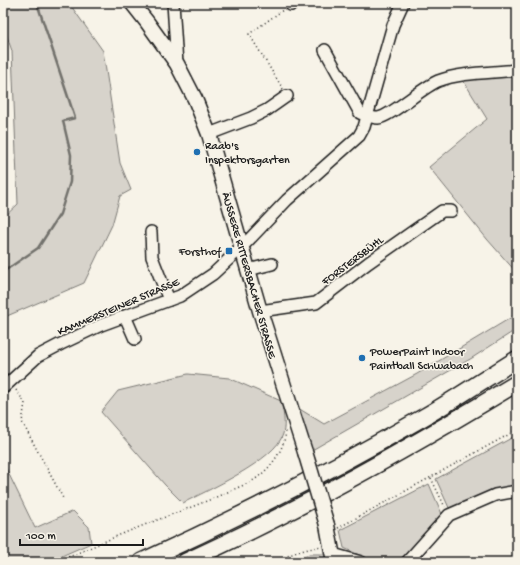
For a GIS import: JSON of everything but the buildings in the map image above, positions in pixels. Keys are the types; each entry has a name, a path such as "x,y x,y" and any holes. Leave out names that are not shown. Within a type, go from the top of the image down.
{"highway":[{"path":"141,562 248,512 334,468 426,416 517,359"},
{"path":"185,562 267,524 332,490 408,448 517,382"}],"main road":[{"name":"ÄUSSERE RITTERSBACHER STRASSE","path":"132,3 177,64 195,99 209,134 260,311 305,452 330,544"}],"street":[{"name":"KAMMERSTEINER STRASSE","path":"7,385 38,356 94,328 180,296 212,274 242,247 287,200 359,136 368,116 393,25 403,3"},
{"path":"175,4 177,64"},
{"path":"325,50 360,113 379,118 438,81 471,74 517,70"},
{"path":"209,134 251,118 267,110 287,96"},
{"name":"FORSTERSBÜHL","path":"260,311 316,303 368,263 442,211 451,211"},
{"path":"151,232 152,257 169,300"},
{"path":"248,270 272,264"},
{"path":"125,316 135,340"},
{"path":"407,562 449,515 495,495 517,491"},
{"path":"330,544 361,562"}],"path":[{"path":"287,96 248,34 292,4"},
{"path":"7,385 25,403 22,422 64,500"},
{"path":"57,562 91,546 213,499 254,480 266,470 283,447 287,428"},
{"path":"273,562 297,552 330,544 431,478 517,430"},
{"path":"431,478 449,515"}],"shaded area":[{"path":"3,3 69,3 103,51 120,163 131,190 120,196 112,225 84,283 7,316 3,312 3,218 18,204 12,51 3,25"},
{"path":"517,73 517,273 487,239 429,167 487,119 463,80"},
{"path":"517,314 517,329 472,358 312,450 298,408 324,424 417,374"},
{"path":"188,374 229,378 281,401 284,426 283,434 278,444 268,454 239,474 183,503 165,485 101,412 118,391"},
{"path":"517,435 517,489 472,499 450,510 436,479"},
{"path":"3,462 35,528 73,511 89,527 91,543 48,562 3,562"},
{"path":"429,484 442,514 399,562 374,562 344,548 340,530"},
{"path":"309,554 326,554 325,562 287,562"}],"waterway":[{"path":"3,272 38,248 60,214 70,182 71,155 63,121 75,118 37,3"}],"place":[{"name":"Raab's Inspektorsgarten","path":"197,152"},
{"name":"Forsthof","path":"229,251"},
{"name":"PowerPaint Indoor Paintball Schwabach","path":"362,358"}]}
